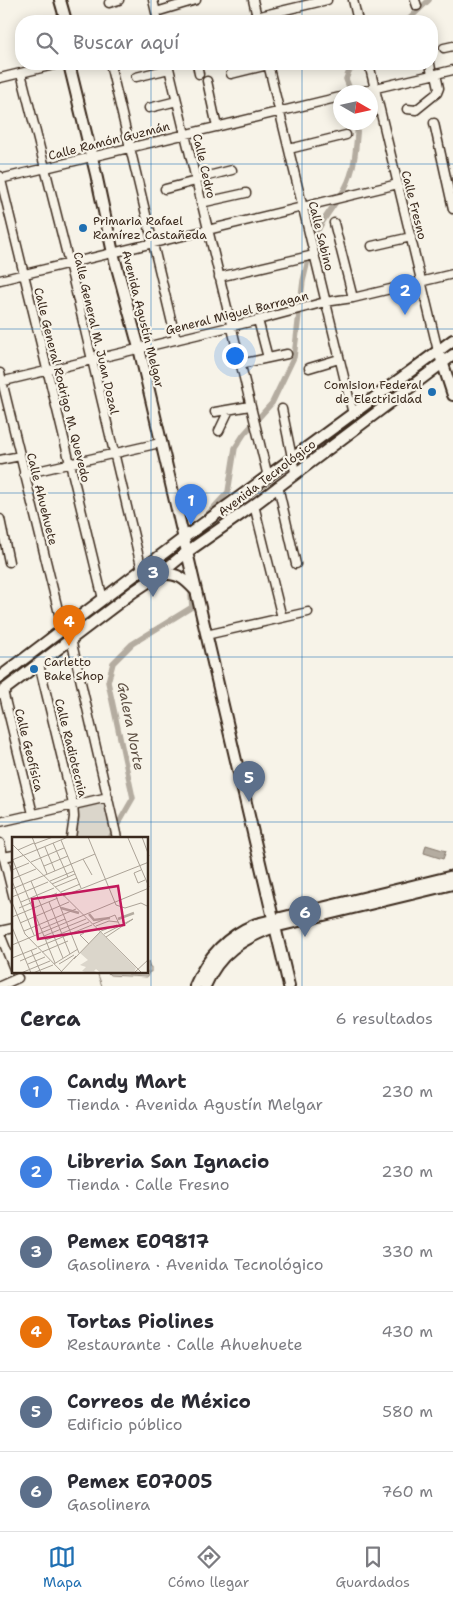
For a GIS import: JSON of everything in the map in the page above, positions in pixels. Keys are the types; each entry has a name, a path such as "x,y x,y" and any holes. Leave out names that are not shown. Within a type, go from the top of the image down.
{"main road":[{"path":"54,0 58,15"},
{"path":"60,0 64,15"},
{"name":"Avenida Agustín Melgar","path":"71,70 95,156"},
{"name":"Avenida Agustín Melgar","path":"77,70 116,252 186,522 187,552 195,590 289,986"},
{"name":"Avenida Tecnológico","path":"0,677 186,536 453,340"},
{"name":"Avenida Agustín Melgar","path":"142,348 160,443 186,536"},
{"path":"438,351 453,395"},
{"name":"Avenida Tecnológico","path":"1,692 133,592 254,505 295,472 453,356"},
{"path":"186,522 200,526"},
{"path":"160,574 168,573 180,576 195,590"},
{"path":"195,986 209,960 222,946 248,927 273,923 402,892 453,876"},
{"path":"402,892 453,884"},
{"path":"205,986 212,972 229,951 273,923"}],"street":[{"path":"109,3 120,0"},
{"path":"153,0 157,15"},
{"path":"156,12 196,0"},
{"path":"253,0 257,15"},
{"path":"273,15 327,0"},
{"path":"353,0 357,15"},
{"path":"444,48 453,46"},
{"path":"0,78 33,70"},
{"path":"111,70 176,340"},
{"path":"136,77 157,70"},
{"name":"Calle Cedro","path":"170,70 268,477"},
{"path":"198,70 199,74"},
{"path":"231,74 247,70"},
{"name":"Calle Sabino","path":"269,70 353,414"},
{"name":"Calle Fresno","path":"370,70 374,85"},
{"path":"407,108 416,110 438,93 439,88 432,70"},
{"path":"378,88 453,70"},
{"name":"Calle General M. Juan Dozal","path":"21,73 142,570"},
{"path":"207,81 217,127"},
{"name":"Calle Ramón Guzmán","path":"0,178 333,99"},
{"path":"149,108 177,101"},
{"name":"Calle Fresno","path":"378,101 438,351"},
{"path":"434,123 453,209"},
{"path":"289,149 346,135"},
{"path":"444,170 453,169"},
{"path":"165,189 232,170"},
{"name":"Calle General Rodrigo M. Quevedo","path":"0,178 103,600"},
{"path":"0,280 398,184"},
{"path":"201,203 246,193"},
{"path":"334,223 353,298"},
{"path":"372,246 411,237"},
{"path":"220,278 314,255"},
{"name":"General Miguel Barragan","path":"1,379 47,371 231,327 325,302 353,298 453,274"},
{"path":"258,320 268,358"},
{"path":"240,364 287,354"},
{"path":"309,368 340,359"},
{"name":"Calle Ahuehuete","path":"1,379 63,630"},
{"path":"215,412 250,406"},
{"path":"282,409 295,472"},
{"path":"219,431 229,410"},
{"path":"24,474 160,443"},
{"path":"0,460 20,456"},
{"path":"278,486 296,564"},
{"path":"254,505 282,618"},
{"path":"0,520 9,562"},
{"path":"206,635 308,612"},
{"path":"71,639 117,837"},
{"name":"Calle Radiotecnia","path":"39,664 73,804 74,817 71,837"},
{"name":"Calle Geofísica","path":"1,692 33,814"},
{"path":"0,822 108,797"},
{"path":"0,844 12,890"},
{"path":"3,858 12,856"},
{"path":"12,929 0,933 12,964"},
{"path":"0,986 18,979"}],"shaded area":[{"path":"106,798 117,837 69,837 73,805"},
{"path":"426,845 446,851 443,859 424,853"},
{"path":"109,974 148,974 147,977"}],"waterway":[{"name":"Galera Norte","path":"413,15 429,0"},
{"name":"Galera Norte","path":"348,85 346,79 350,70"},
{"name":"Galera Norte","path":"313,242 319,228 349,180 355,156 357,130"},
{"name":"Galera Norte","path":"300,305 308,260"},
{"name":"Galera Norte","path":"202,520 228,492 235,448 244,434 272,403 294,357 299,314"},
{"name":"Galera Norte","path":"111,837 133,798 108,682 113,663 132,644 192,607 191,595"},
{"path":"98,974 102,986"}],"place":[{"name":"Primaria Rafael Ramírez Castañeda","path":"83,228"},
{"name":"Libreria San Ignacio","path":"405,315"},
{"name":"Comision Federal de Electricidad","path":"432,392"},
{"name":"Candy Mart","path":"191,525"},
{"name":"Pemex E09817","path":"153,597"},
{"name":"Tortas Piolines","path":"69,646"},
{"name":"Carletto Bake Shop","path":"34,669"},
{"name":"Correos de México","path":"249,802"},
{"name":"Pemex E07005","path":"305,937"}]}
